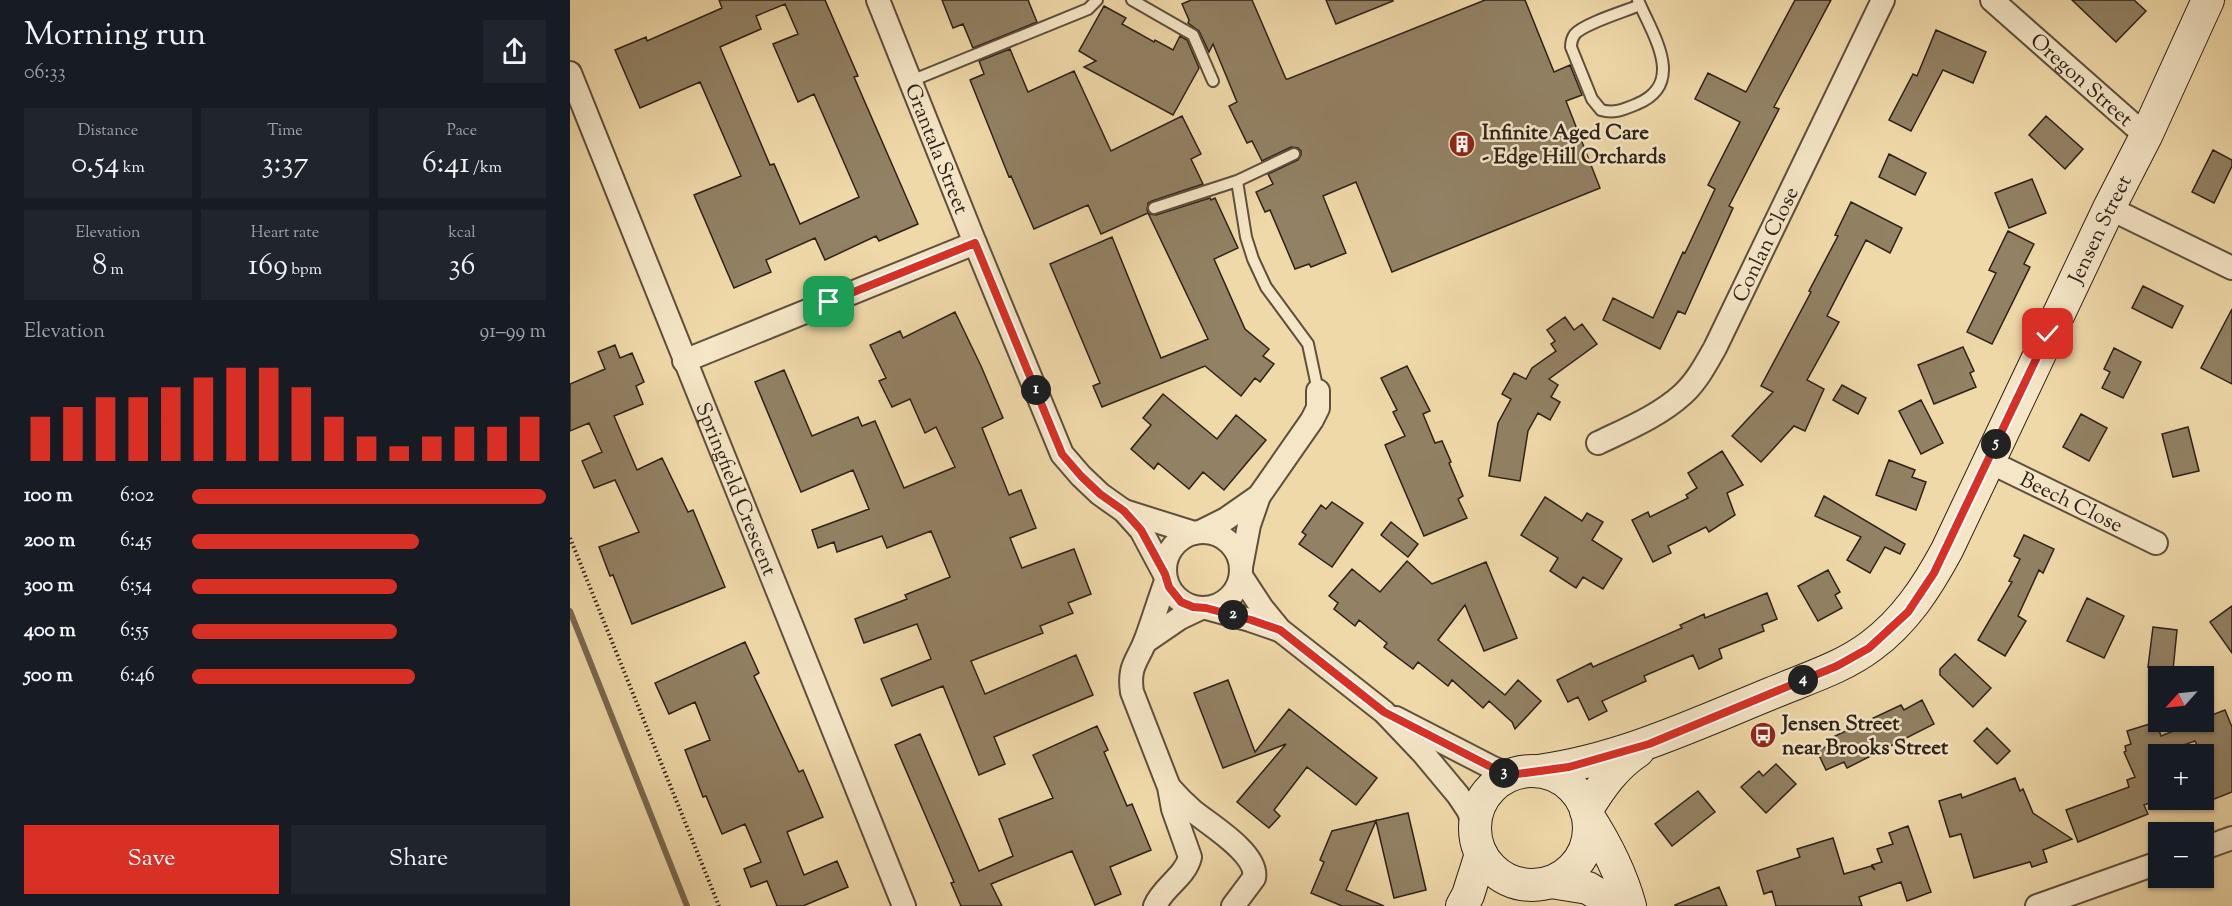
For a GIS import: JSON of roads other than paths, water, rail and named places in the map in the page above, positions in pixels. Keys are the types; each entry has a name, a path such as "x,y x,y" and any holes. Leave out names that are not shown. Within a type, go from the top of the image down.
{"street":[{"name":"Grantala Street","path":"878,0 1062,454 1087,482 1124,511 1141,530 1166,578"},
{"name":"Conlan Close","path":"1598,443 1663,410 1699,375 1715,348 1883,0"},
{"name":"Oregon Street","path":"1992,0 2146,136"},
{"name":"Jensen Street","path":"1524,773 1569,767 1649,744 1837,666 1869,648 1908,612 1934,573 2109,208 2146,136 2208,0"},
{"name":"Springfield Crescent","path":"570,73 904,906"},
{"path":"2109,208 2232,268"},
{"path":"684,361 975,243"},
{"path":"1145,642 1180,618 1203,608 1218,605 1229,598 1237,588 1247,531 1259,496 1312,420 1318,408 1317,391"},
{"name":"Beech Close","path":"1988,461 2156,543"},
{"path":"1155,906 1158,899 1185,868 1190,857 1173,809 1169,787 1132,692 1130,681 1132,667 1145,642 1166,578 1166,562 1170,551 1182,538 1226,519 1259,496"},
{"name":"Grantala Street","path":"1124,511 1197,532"},
{"path":"1197,532 1218,535 1228,542 1239,557 1241,572 1280,630 1384,712 1458,795 1468,810 1478,840 1492,868 1515,883 1533,885 1559,878 1574,867 1584,852 1589,834 1587,814"},
{"path":"1166,578 1172,593 1181,602 1280,630"},
{"path":"1384,712 1493,768 1564,781 1578,794 1602,838 1619,873 1630,906"},
{"name":"Jensen Street","path":"1587,814 1597,794 1625,759 1649,744"},
{"path":"1462,906 1468,895 1478,840 1478,808 1488,791 1524,773"},
{"path":"1169,787 1250,860 1255,873 1254,878 1233,906"},
{"path":"2214,844 2232,838"},
{"path":"2037,906 2148,867"},
{"path":"1551,882 1588,888 1617,906"},
{"path":"1478,906 1515,883"}],"lane":[{"path":"911,81 1089,9 1097,0"},
{"path":"1132,0 1193,35 1213,81"},
{"path":"1639,2 1663,59 1663,79 1656,92 1644,101 1618,111 1601,110 1592,99 1571,47 1572,39 1577,32 1587,26 1639,2"},
{"path":"1154,208 1238,181 1294,154"},
{"path":"1238,181 1246,237 1253,259 1266,287 1308,344 1317,391"}],"waterway":[{"path":"570,611 687,906"}],"place":[{"name":"Infinite Aged Care - Edge Hill Orchards","path":"1462,144"},
{"name":"Jensen Street near Brooks Street","path":"1763,735"}]}
